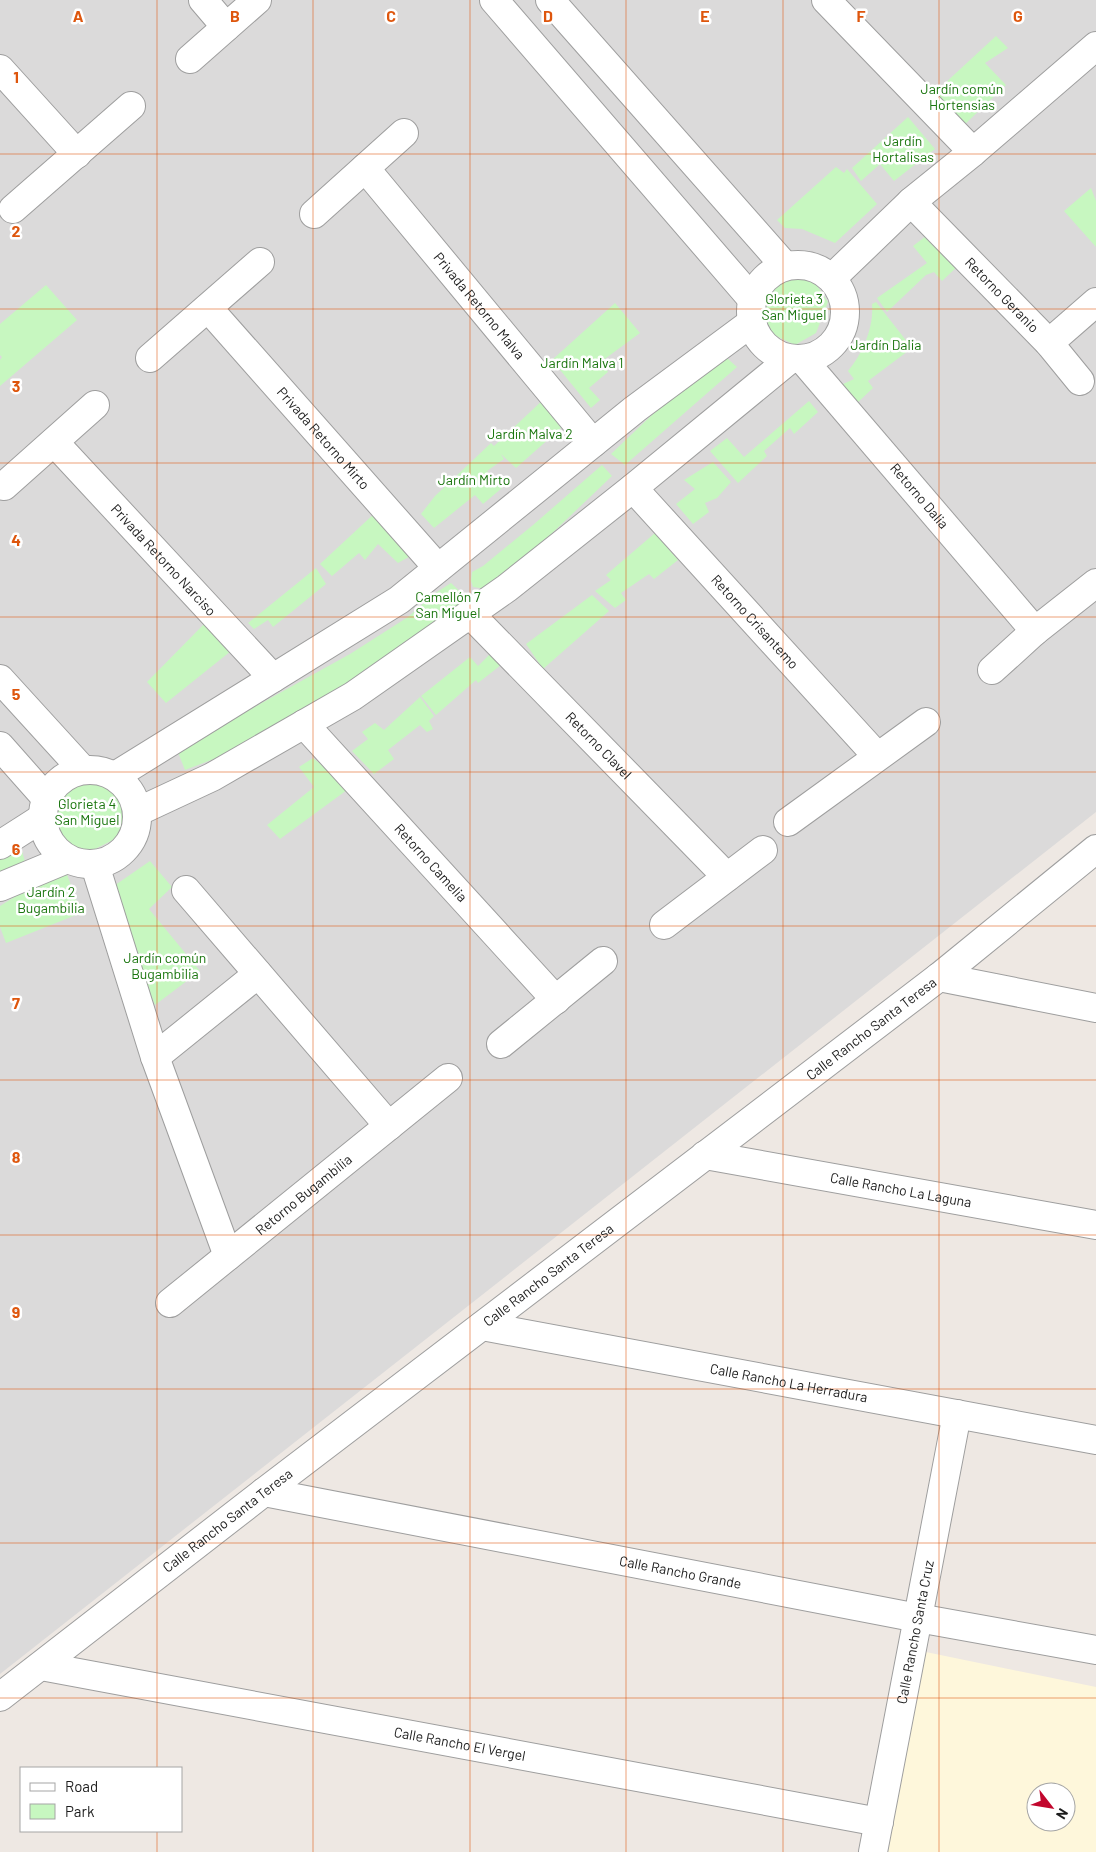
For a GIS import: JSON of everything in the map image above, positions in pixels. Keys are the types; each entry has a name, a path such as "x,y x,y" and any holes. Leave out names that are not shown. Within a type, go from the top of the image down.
{"street":[{"path":"203,0 226,27"},
{"path":"190,59 257,0"},
{"path":"494,0 751,311 758,340 771,353 796,360"},
{"path":"550,0 785,266"},
{"path":"826,0 973,152"},
{"path":"832,278 911,202 973,152 1096,46"},
{"path":"0,69 77,154"},
{"path":"13,209 131,106"},
{"path":"314,214 404,133"},
{"name":"Privada Retorno Malva","path":"365,168 593,443"},
{"name":"Retorno Geranio","path":"911,202 1049,343 1096,302"},
{"path":"150,358 260,262"},
{"path":"115,776 399,600 635,409 751,311 759,284 771,273 785,266 797,264 810,266 832,278 842,293 846,310 842,328 834,343 820,355 796,360 507,588 353,696 212,777 137,812"},
{"name":"Privada Retorno Mirto","path":"208,308 438,568"},
{"path":"1049,343 1080,381"},
{"name":"Retorno Dalia","path":"796,360 1035,631"},
{"path":"4,486 95,405"},
{"name":"Privada Retorno Narciso","path":"54,442 273,678"},
{"name":"Retorno Crisantemo","path":"633,488 877,756"},
{"path":"992,670 1035,631 1096,583"},
{"name":"Retorno Clavel","path":"470,614 727,877"},
{"path":"0,679 83,770"},
{"path":"788,822 926,722"},
{"name":"Retorno Camelia","path":"304,724 556,1000"},
{"path":"0,746 44,808"},
{"path":"83,770 104,772 115,776 130,792 137,812 136,831 127,847 113,859 95,865 67,860 54,849 45,835 44,808 52,788 61,780 83,770"},
{"path":"0,845 44,808"},
{"name":"Calle Rancho Santa Teresa","path":"0,1697 264,1492 939,978 1096,849"},
{"path":"664,925 762,850"},
{"path":"0,887 67,860"},
{"path":"95,865 155,1057 228,1256"},
{"path":"186,890 389,1126"},
{"path":"501,1044 603,961"},
{"path":"155,1057 258,974"},
{"path":"939,978 1096,1008"},
{"name":"Retorno Bugambilia","path":"170,1303 448,1078"},
{"name":"Calle Rancho La Laguna","path":"705,1156 1096,1226"},
{"name":"Calle Rancho La Herradura","path":"482,1326 1096,1440"},
{"name":"Calle Rancho Santa Cruz","path":"873,1852 957,1414"},
{"name":"Calle Rancho Grande","path":"264,1492 918,1618 1096,1650"},
{"name":"Calle Rancho El Vergel","path":"41,1666 879,1822"}],"shaded area":[{"path":"0,0 1096,0 1096,812 0,1674"},
{"path":"921,1651 1096,1687 1096,1852 888,1852"}],"green space":[{"name":"Jardín común Hortensias","path":"996,36 1008,48 985,63 1006,85 962,127 930,97"},
{"name":"Jardín Hortalisas","path":"908,117 935,149 894,181 880,164 861,181 852,168"},
{"path":"836,167 844,173 847,169 877,204 835,243 802,229 785,228 777,220"},
{"path":"1091,188 1096,201 1096,247 1064,211"},
{"path":"930,233 959,265 942,281 934,272 926,275 887,312 877,298 927,263 913,246"},
{"name":"Glorieta 3 San Miguel","path":"793,276 812,278 828,302 816,333 795,345 768,332 762,303 773,282"},
{"path":"46,285 77,320 0,386 0,360 2,357 0,355 0,324"},
{"name":"Jardín Dalia","path":"876,302 912,348 868,381 873,388 855,405 841,385 854,379 848,371 863,348 871,322 872,304"},
{"name":"Jardín Malva 1","path":"615,303 640,333 602,361 608,372 589,388 600,400 591,408 552,360"},
{"path":"719,351 737,367 625,465 611,454"},
{"path":"545,398 569,421 516,468 501,454 504,459 487,471 502,488 483,504 475,495 434,528 421,514 435,496 491,443 494,446"},
{"path":"809,401 818,412 794,434 790,428 764,451 767,456 738,483 710,451 727,438 744,457"},
{"path":"713,462 731,482 717,498 705,503 709,512 693,524 676,504 695,489 684,480"},
{"path":"602,465 612,476 545,540 487,589 473,587 471,581 472,572 483,566 533,525"},
{"path":"376,512 414,554 398,563 378,544 365,560 359,553 332,576 320,564"},
{"path":"655,533 678,560 654,579 649,574 621,593 626,600 615,608 595,591 611,580 606,575"},
{"path":"316,568 326,584 273,627 268,620 254,629 248,623"},
{"name":"Camellón 7 San Miguel","path":"451,583 467,598 467,609 460,618 227,754 185,770 177,750 350,654 408,617 434,594"},
{"path":"592,595 609,611 543,669 526,644"},
{"path":"205,623 231,651 166,703 147,682"},
{"path":"493,651 501,665 478,683 476,680 436,715 421,696 470,657 478,666"},
{"path":"420,697 434,716 429,721 433,729 427,732 420,725 388,750 394,759 374,774 352,751 368,739 362,732 375,723 384,730"},
{"path":"313,758 334,775 347,790 280,839 267,825 314,787 299,767"},
{"name":"Glorieta 4 San Miguel","path":"85,775 104,779 121,794 126,814 117,838 95,849 73,849 57,840 49,826 48,809 59,790 71,779"},
{"path":"13,841 22,851 25,862 0,876 0,849"},
{"name":"Jardín común Bugambilia","path":"150,861 172,887 149,909 200,971 155,1005 108,890"},
{"name":"Jardín 2 Bugambilia","path":"64,866 81,913 6,943 0,927 0,906"}],"park label":[{"name":"Jardín Malva 2","path":"530,434"},
{"name":"Jardín Mirto","path":"474,480"}]}
